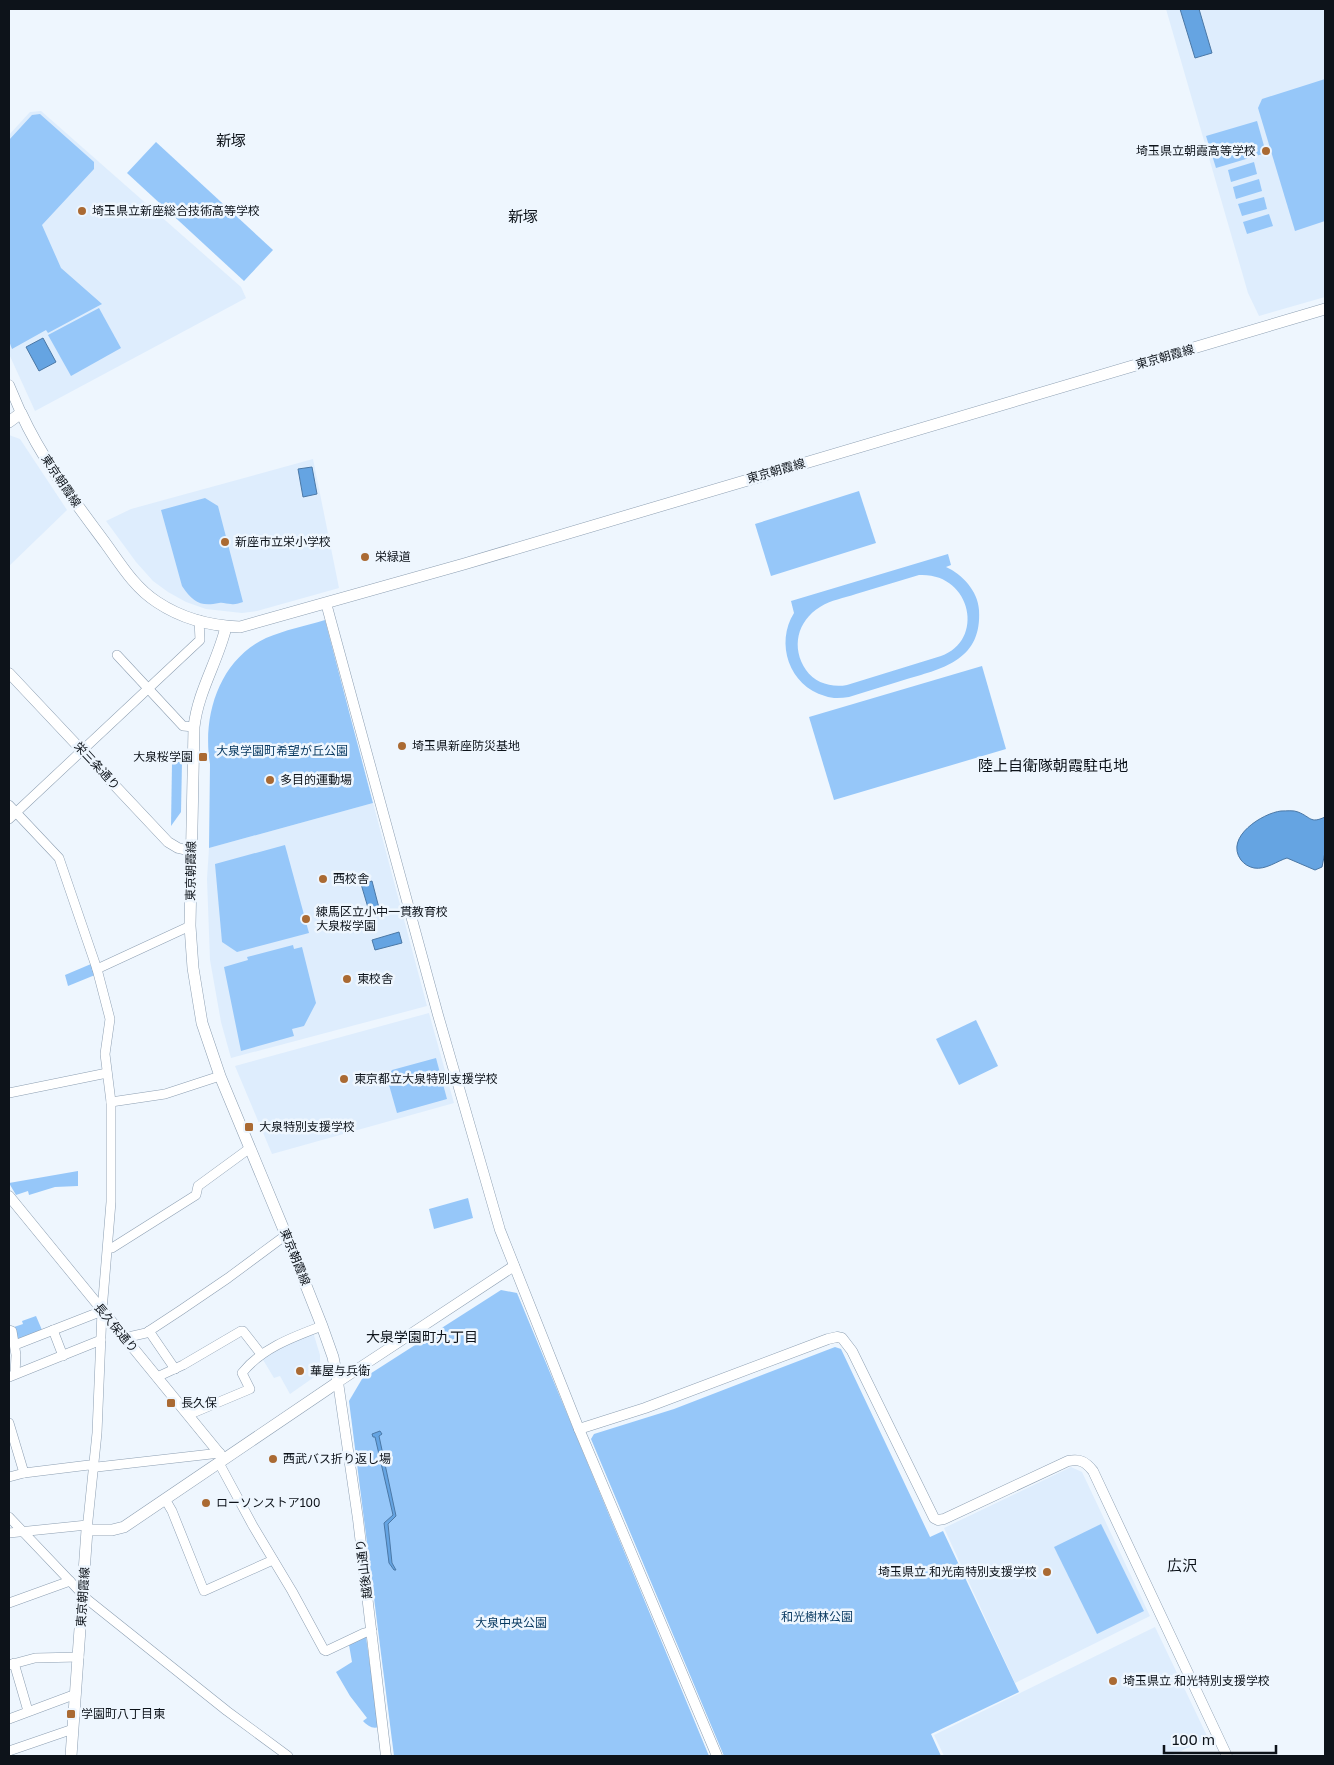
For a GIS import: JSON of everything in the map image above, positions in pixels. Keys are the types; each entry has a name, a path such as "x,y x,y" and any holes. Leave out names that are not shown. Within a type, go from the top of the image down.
{"main road":[{"name":"東京朝霞線","path":"21,412 64,487 138,587 171,610 198,620 226,627 240,627 1325,309"},
{"path":"9,422 21,412"},
{"name":"東京朝霞線","path":"226,627 221,646 196,710 194,727 190,926 193,968 202,1023 220,1076 322,1326 333,1357 338,1382"},
{"path":"87,1528 118,1529 133,1521 221,1459 338,1382"},
{"name":"東京朝霞線","path":"71,1756 87,1528"}],"street":[{"path":"10,388 21,412"},
{"path":"326,603 438,1015 500,1230 579,1429 718,1756"},
{"path":"12,815 200,640 198,620"},
{"path":"117,655 183,726 194,727"},
{"name":"栄三条通り","path":"9,673 170,843 178,848 191,851"},
{"path":"9,805 12,815 59,858 97,969 110,1019 105,1054 111,1102 112,1176 102,1311 100,1390 87,1528 9,1533"},
{"path":"97,969 190,926"},
{"path":"9,1093 107,1073"},
{"path":"111,1102 165,1094 220,1076"},
{"path":"108,1248 112,1248 196,1195 198,1186 250,1148"},
{"name":"長久保通り","path":"9,1196 188,1415 221,1459"},
{"path":"124,1338 149,1331 228,1278 286,1235"},
{"path":"338,1382 514,1266"},
{"path":"15,1345 102,1311"},
{"path":"188,1415 250,1388 242,1373 261,1354 293,1337 322,1326"},
{"path":"9,1330 12,1331 16,1355 12,1376 101,1340"},
{"path":"53,1330 63,1356"},
{"path":"157,1377 175,1369 241,1330 261,1354"},
{"path":"149,1331 175,1369"},
{"path":"579,1429 645,1408 828,1339 842,1338 852,1351 934,1518 938,1520 944,1519 1068,1461 1076,1459 1088,1464 1093,1471 1227,1756"},
{"name":"越後山通り","path":"338,1382 358,1519 386,1756"},
{"path":"9,1422 24,1473"},
{"path":"9,1477 24,1473 93,1466 221,1459 253,1526 325,1651 372,1631"},
{"path":"165,1499 172,1511 204,1591 273,1560"},
{"path":"9,1517 83,1595 223,1708 288,1756"},
{"path":"9,1603 70,1581"},
{"path":"28,1711 11,1664 35,1658 79,1657"},
{"path":"9,1718 76,1694"},
{"path":"9,1751 73,1729"}],"shaded area":[{"name":"埼玉県立朝霞高等学校","path":"1166,9 1325,9 1325,297 1259,316 1248,293"},
{"path":"1180,9 1199,9 1212,53 1195,58"},
{"name":"埼玉県立新座総合技術高等学校","path":"41,111 241,287 246,298 35,411 9,354 9,135 30,112"},
{"path":"43,338 56,362 39,371 26,347"},
{"path":"9,435 20,439 67,510 9,566"},
{"name":"新座市立栄小学校","path":"313,459 339,588 257,611 242,613 206,609 186,602 153,581 136,562 106,521 131,509"},
{"path":"312,467 317,494 303,497 298,469"},
{"name":"練馬区立小中一貫教育校 大泉桜学園","path":"373,803 427,1006 231,1058 221,1022 210,960 207,879 209,848"},
{"path":"1281,811 1296,811 1313,820 1325,817 1325,852 1322,867 1315,870 1287,858 1267,867 1254,868 1241,860 1237,851 1241,835 1256,821"},
{"path":"372,881 379,908 369,911 361,884"},
{"path":"399,932 402,943 375,950 372,940"},
{"name":"東京都立大泉特別支援学校","path":"429,1013 454,1103 272,1154 235,1066"},
{"path":"313,1332 320,1355 320,1373 290,1394 280,1376 274,1378 262,1358 290,1342"},
{"path":"380,1431 382,1434 379,1436 396,1516 388,1524 392,1563 396,1570 389,1563 384,1523 393,1515 375,1437 372,1434"},
{"name":"埼玉県立 和光南特別支援学校","path":"1071,1467 1082,1472 1150,1616 1015,1683 944,1528"},
{"name":"埼玉県立 和光特別支援学校","path":"1155,1627 1208,1738 1171,1756 944,1756 934,1735"}],"green space":[{"path":"1325,79 1325,221 1295,231 1258,108 1262,99"},
{"path":"40,114 94,162 94,169 42,225 61,268 102,304 48,333 46,330 12,349 9,341 9,140 32,115"},
{"path":"1257,121 1266,153 1216,168 1206,136"},
{"path":"156,142 273,250 244,281 127,173"},
{"path":"1254,162 1257,174 1231,182 1228,170"},
{"path":"1259,179 1262,191 1236,199 1233,187"},
{"path":"1264,197 1267,209 1242,216 1238,204"},
{"path":"1269,214 1273,226 1247,234 1243,222"},
{"path":"99,308 121,348 71,376 48,335"},
{"path":"859,491 876,543 771,576 755,524"},
{"path":"205,498 218,506 243,602 234,604 202,604 190,596 182,586 161,510"},
{"path":"948,554 951,565 946,567 958,574 976,596 979,610 978,627 974,640 968,650 958,659 947,665 849,697 831,698 813,691 802,683 794,673 789,662 786,650 786,637 788,625 794,613 791,601","holes":["919,575 937,577 951,584 961,595 966,608 968,623 964,636 955,648 941,656 841,686 824,684 806,670 801,662 799,653 799,636 806,620 820,607 838,599"]},
{"name":"大泉学園町希望が丘公園","path":"325,620 373,803 209,848 210,764 208,746 209,727 217,691 236,660 250,648 266,638"},
{"path":"982,666 1006,749 834,800 809,717"},
{"path":"172,762 182,762 181,812 171,826"},
{"path":"285,845 309,933 237,952 222,942 215,864"},
{"path":"293,945 294,949 302,947 316,1003 304,1026 292,1029 294,1036 241,1051 224,967 248,960 247,957"},
{"path":"91,964 95,975 68,986 65,975"},
{"path":"976,1020 998,1066 959,1085 936,1039"},
{"path":"436,1058 447,1099 397,1113 387,1078 392,1070"},
{"path":"78,1171 78,1186 55,1187 29,1195 28,1191 16,1195 9,1183"},
{"path":"468,1198 473,1218 434,1229 429,1209"},
{"name":"大泉中央公園","path":"501,1290 517,1293 709,1756 394,1756 349,1401 362,1379"},
{"path":"36,1316 42,1330 19,1339 16,1338 14,1327 23,1324 22,1321"},
{"name":"和光樹林公園","path":"835,1347 841,1349 930,1537 943,1531 1019,1692 931,1734 941,1756 724,1756 591,1439 594,1434 674,1409"},
{"path":"1101,1524 1144,1611 1097,1634 1054,1547"},
{"path":"366,1637 379,1727 377,1728 370,1727 363,1721 367,1718 350,1696 336,1672 352,1662 349,1645"}],"place":[{"name":"埼玉県立朝霞高等学校","path":"1266,151"},
{"name":"埼玉県立新座総合技術高等学校","path":"82,211"},
{"name":"新座市立栄小学校","path":"225,542"},
{"name":"栄緑道","path":"365,557"},
{"name":"埼玉県新座防災基地","path":"402,746"},
{"name":"大泉桜学園","path":"203,757"},
{"name":"多目的運動場","path":"270,780"},
{"name":"西校舎","path":"323,879"},
{"name":"練馬区立小中一貫教育校 大泉桜学園","path":"306,919"},
{"name":"東校舎","path":"347,979"},
{"name":"東京都立大泉特別支援学校","path":"344,1079"},
{"name":"大泉特別支援学校","path":"249,1127"},
{"name":"華屋与兵衛","path":"300,1371"},
{"name":"長久保","path":"171,1403"},
{"name":"西武バス折り返し場","path":"273,1459"},
{"name":"ローソンストア100","path":"206,1503"},
{"name":"埼玉県立 和光南特別支援学校","path":"1047,1572"},
{"name":"埼玉県立 和光特別支援学校","path":"1113,1681"},
{"name":"学園町八丁目東","path":"71,1714"}],"district":[{"name":"新塚","path":"231,141"},
{"name":"新塚","path":"523,217"},
{"name":"陸上自衛隊朝霞駐屯地","path":"1053,766"},
{"name":"大泉学園町九丁目","path":"422,1337"},
{"name":"広沢","path":"1182,1566"}]}
